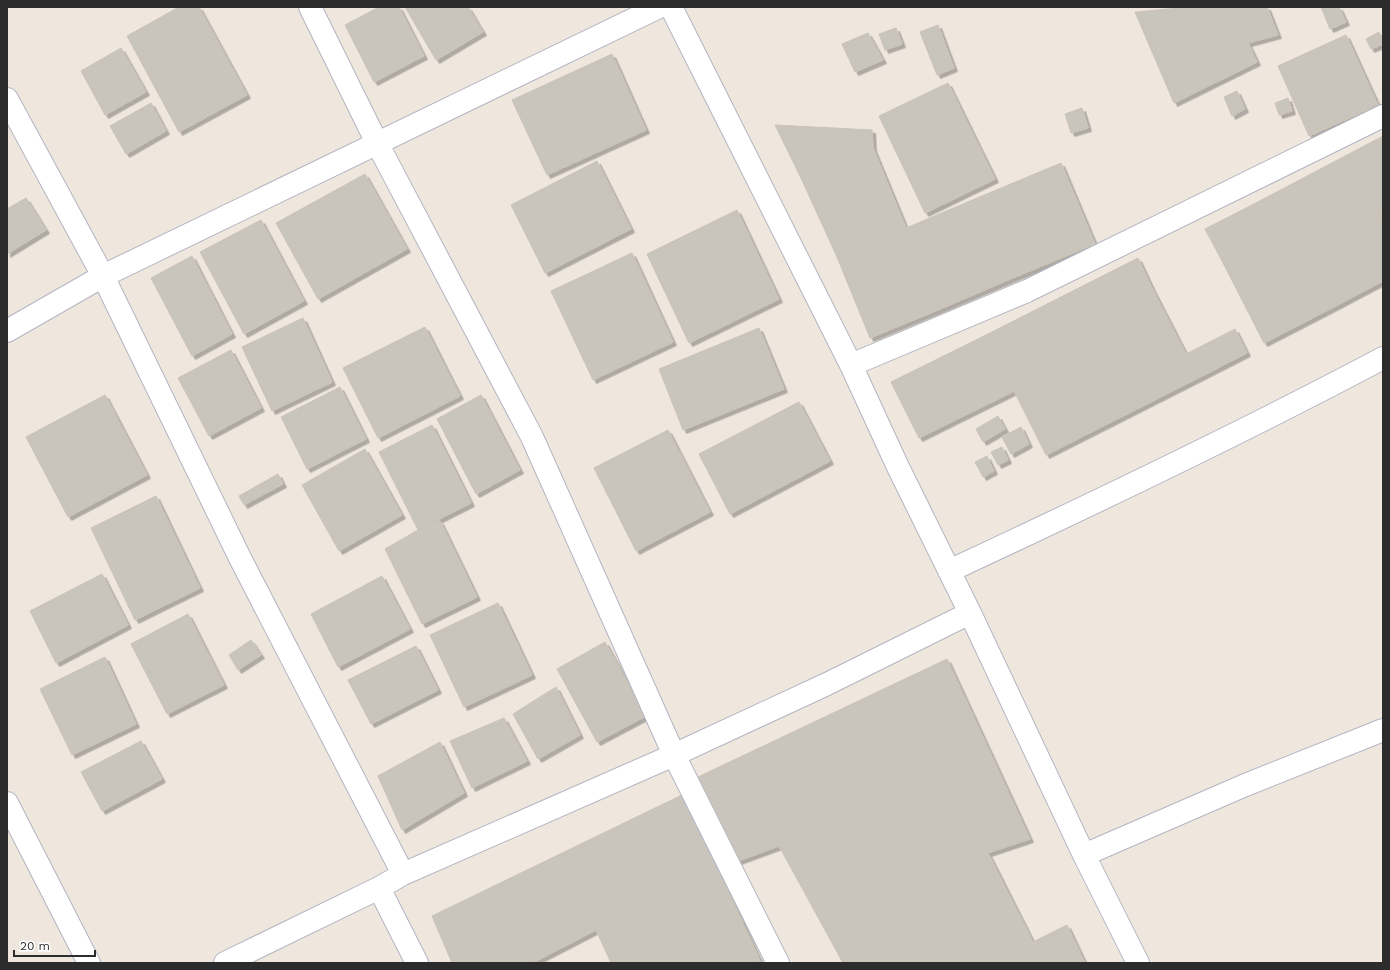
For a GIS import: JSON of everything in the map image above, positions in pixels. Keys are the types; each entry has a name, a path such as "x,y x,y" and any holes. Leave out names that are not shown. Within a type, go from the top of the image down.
{"street":[{"path":"310,7 377,143 532,436 674,755 778,963"},
{"path":"7,331 103,276 659,7"},
{"path":"671,7 851,365 898,467 970,613 1084,855 1138,963"},
{"path":"7,99 103,276 240,558 402,874"},
{"path":"851,365 1027,291 1383,116"},
{"path":"949,571 1164,470 1312,396 1383,358"},
{"path":"225,963 379,888 402,874 674,755 834,681 970,613"},
{"path":"1084,855 1243,786 1383,730"},
{"path":"7,803 89,963"},
{"path":"379,888 417,963"}],"building":[{"path":"179,7 199,7 247,95 179,132 127,36"},
{"path":"379,7 399,7 424,56 374,82 345,25"},
{"path":"405,7 468,7 483,32 436,60"},
{"path":"1190,7 1231,7 1257,62 1174,103 1135,12"},
{"path":"1231,7 1267,7 1278,35 1248,43"},
{"path":"1321,7 1339,7 1346,22 1330,29"},
{"path":"938,25 954,68 937,75 920,32"},
{"path":"896,28 902,44 885,50 879,34"},
{"path":"1379,32 1383,40 1383,44 1371,49 1366,39"},
{"path":"868,33 883,60 855,72 842,44"},
{"path":"1346,35 1378,105 1309,136 1278,66"},
{"path":"121,48 146,92 105,115 81,71"},
{"path":"612,54 646,130 547,175 512,100"},
{"path":"948,83 995,179 925,213 879,116"},
{"path":"1237,91 1245,109 1232,116 1224,97"},
{"path":"1288,98 1292,111 1279,115 1275,103"},
{"path":"151,103 166,131 126,154 110,126"},
{"path":"1082,108 1088,128 1071,133 1065,114"},
{"path":"775,125 872,130 873,148 801,178"},
{"path":"1383,136 1383,208 1377,211 1347,155"},
{"path":"873,148 906,228 837,257 801,178"},
{"path":"1347,155 1380,218 1304,258 1271,195"},
{"path":"597,161 631,229 545,273 511,205"},
{"path":"1061,163 1095,244 1015,277 982,196"},
{"path":"365,174 407,249 318,299 276,223"},
{"path":"1271,195 1286,224 1265,235 1250,206"},
{"path":"982,196 1015,277 940,309 906,228"},
{"path":"26,198 46,230 7,254 7,209"},
{"path":"1250,206 1265,235 1221,259 1205,229"},
{"path":"1383,208 1383,224 1377,211"},
{"path":"737,210 779,299 689,343 647,254"},
{"path":"1380,218 1383,224 1383,281 1330,309 1304,258"},
{"path":"261,220 304,301 244,334 200,252"},
{"path":"1286,224 1330,309 1264,343 1221,259"},
{"path":"906,228 940,309 870,338 837,257"},
{"path":"632,253 673,342 593,380 551,291"},
{"path":"192,256 232,334 192,356 151,278"},
{"path":"1138,258 1152,288 1076,326 1061,297"},
{"path":"1152,288 1186,354 1146,374 1133,348 1096,366 1076,326"},
{"path":"1061,297 1101,377 1026,415 986,335"},
{"path":"303,318 332,382 272,411 242,347"},
{"path":"425,327 460,396 378,438 343,368"},
{"path":"759,328 784,389 683,430 659,369"},
{"path":"1235,329 1247,353 1198,378 1186,354"},
{"path":"986,335 1014,391 919,438 891,382"},
{"path":"1133,348 1146,374 1109,392 1096,366"},
{"path":"231,350 261,408 209,436 178,378"},
{"path":"1186,354 1198,378 1121,417 1109,392"},
{"path":"1101,377 1121,417 1046,455 1026,415"},
{"path":"340,387 366,439 307,469 281,417"},
{"path":"105,395 147,475 68,517 26,437"},
{"path":"481,395 520,470 476,494 437,419"},
{"path":"799,402 830,461 730,514 699,454"},
{"path":"998,416 1005,429 983,442 976,429"},
{"path":"432,425 471,503 418,530 379,452"},
{"path":"1021,427 1029,444 1011,454 1002,437"},
{"path":"668,430 710,512 636,551 594,468"},
{"path":"1002,447 1008,460 998,465 991,452"},
{"path":"365,449 402,515 339,551 302,485"},
{"path":"987,456 994,471 983,477 975,462"},
{"path":"278,474 283,484 244,505 239,496"},
{"path":"156,496 200,588 135,620 91,528"},
{"path":"440,521 477,597 422,624 385,549 418,530"},
{"path":"102,574 128,625 56,663 30,611"},
{"path":"382,576 410,629 338,667 311,614"},
{"path":"498,603 532,675 464,707 430,635"},
{"path":"188,614 224,685 167,714 131,644"},
{"path":"251,640 261,655 238,670 229,655"},
{"path":"605,642 646,716 597,742 557,669"},
{"path":"416,646 438,690 371,724 348,680"},
{"path":"105,657 136,724 72,755 40,689"},
{"path":"947,659 1030,839 988,853 1033,942 1067,925 1085,963 843,963 779,846 738,861 698,777"},
{"path":"556,687 580,735 538,759 513,714"},
{"path":"504,718 527,761 472,788 450,741"},
{"path":"141,741 162,779 102,811 81,772"},
{"path":"440,742 464,793 402,830 378,776"},
{"path":"684,794 761,963 611,963 596,930 532,963 452,963 432,916"}]}
